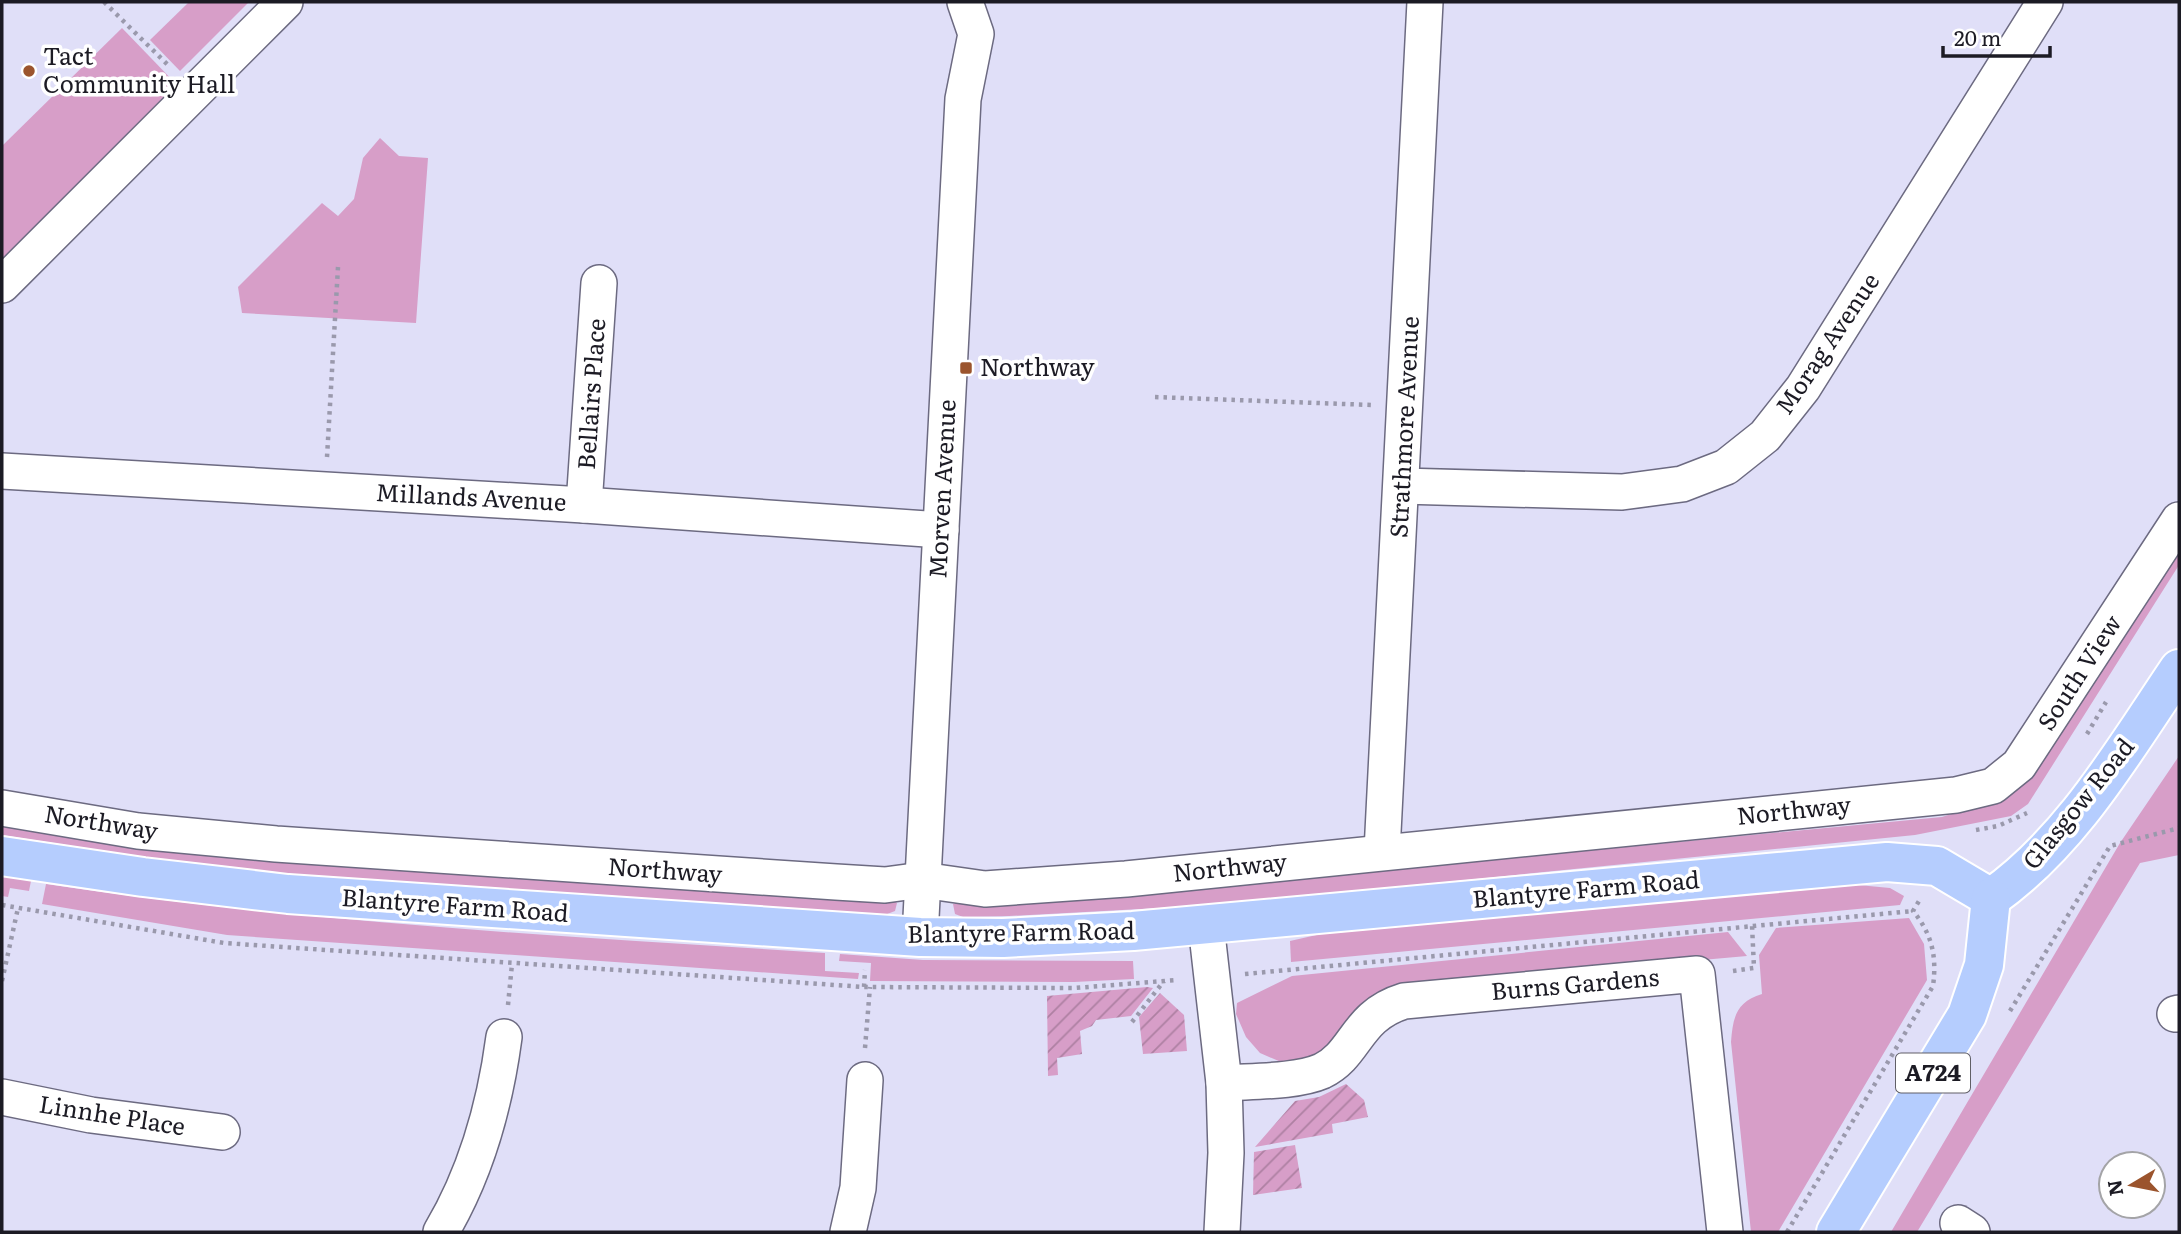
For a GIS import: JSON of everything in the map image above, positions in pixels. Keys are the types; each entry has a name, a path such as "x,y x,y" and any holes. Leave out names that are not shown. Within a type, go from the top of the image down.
{"main road":[{"name":"Glasgow Road","path":"1991,898 2021,877 2066,826 2115,766 2177,677"},
{"name":"Blantyre Farm Road","path":"2,856 143,877 329,897 920,937 1003,938 1206,925 1887,863 1937,866 1991,898"},
{"name":"A724","path":"1836,1232 1966,1014 1984,965 1991,898"}],"street":[{"path":"2,285 285,2"},
{"name":"Morven Avenue","path":"920,937 962,99 976,34 965,2"},
{"name":"Strathmore Avenue","path":"1382,852 1425,2"},
{"name":"Morag Avenue","path":"1402,486 1622,492 1682,484 1726,467 1765,436 1803,388 2045,2"},
{"name":"Bellairs Place","path":"584,505 599,283"},
{"name":"Millands Avenue","path":"2,471 584,505 941,530"},
{"name":"South View","path":"1956,795 1993,786 2019,765 2179,520"},
{"name":"Northway","path":"2,808 138,831 276,844 860,884 885,885 922,880 985,888 1126,878 1956,795"},
{"path":"1206,925 1224,1083 1226,1153 1222,1232"},
{"path":"1697,974 1725,1232"},
{"name":"Burns Gardens","path":"1224,1083 1308,1075 1324,1070 1339,1058 1369,1019 1404,1001 1697,974"},
{"path":"441,1232 475,1160 494,1095 504,1037"},
{"path":"848,1232 858,1188 865,1080"},
{"name":"Linnhe Place","path":"2,1097 91,1115 222,1132"}],"path":[{"path":"104,2 196,92"},
{"path":"326,490 338,267"},
{"path":"1155,397 1406,406"},
{"path":"2004,1021 2110,846 2179,828"},
{"path":"1787,1232 1933,986 1934,950 1927,928 1913,911 1937,866"},
{"path":"2,981 18,908"},
{"path":"1697,974 1754,968 1752,925"},
{"path":"1132,1022 1164,981"},
{"path":"865,1080 870,987"}],"shaded area":[{"path":"189,2 249,2 180,71 150,40"},
{"path":"122,28 178,86 2,263 2,146"},
{"path":"380,138 399,156 428,158 416,323 242,313 238,287 322,203 338,216 354,199 363,158"},
{"path":"2179,545 2179,565 2028,804 2011,816 1915,835 1215,905 1009,916 963,917 955,914 953,904 958,903 1531,856 1942,817 1982,804 2036,767 2069,722"},
{"path":"2179,756 2179,855 2140,863 1917,1232 1891,1232 2120,843"},
{"path":"2,823 890,899 897,903 895,911 882,916 277,874 168,861 2,835"},
{"path":"2,876 31,881 29,891 10,888 8,897 2,896"},
{"path":"46,884 240,909 338,918 825,953 825,971 859,973 858,979 227,935 42,904"},
{"path":"1858,885 1890,888 1904,896 1900,905 1291,962 1290,941 1321,934"},
{"path":"1909,918 1924,944 1927,980 1778,1232 1751,1232 1731,1042 1733,1025 1741,1006 1762,994 1759,955 1776,928"},
{"path":"1728,932 1747,956 1395,987 1319,1054 1300,1061 1281,1062 1260,1053 1246,1037 1236,1014 1237,1003 1292,976"},
{"path":"840,954 923,960 1133,961 1134,979 1074,982 870,981 871,963 839,961"},
{"path":"1153,988 1131,1016 1096,1020 1092,1026 1080,1031 1082,1054 1057,1058 1058,1075 1048,1076 1047,996"},
{"path":"1160,993 1184,1015 1187,1051 1143,1054 1139,1017"},
{"path":"1346,1084 1364,1100 1368,1117 1332,1124 1333,1133 1255,1147 1295,1101 1319,1097"},
{"path":"1295,1145 1302,1188 1253,1195 1254,1152"}],"place":[{"name":"Tact Community Hall","path":"29,71"},
{"name":"Northway","path":"966,368"}]}
